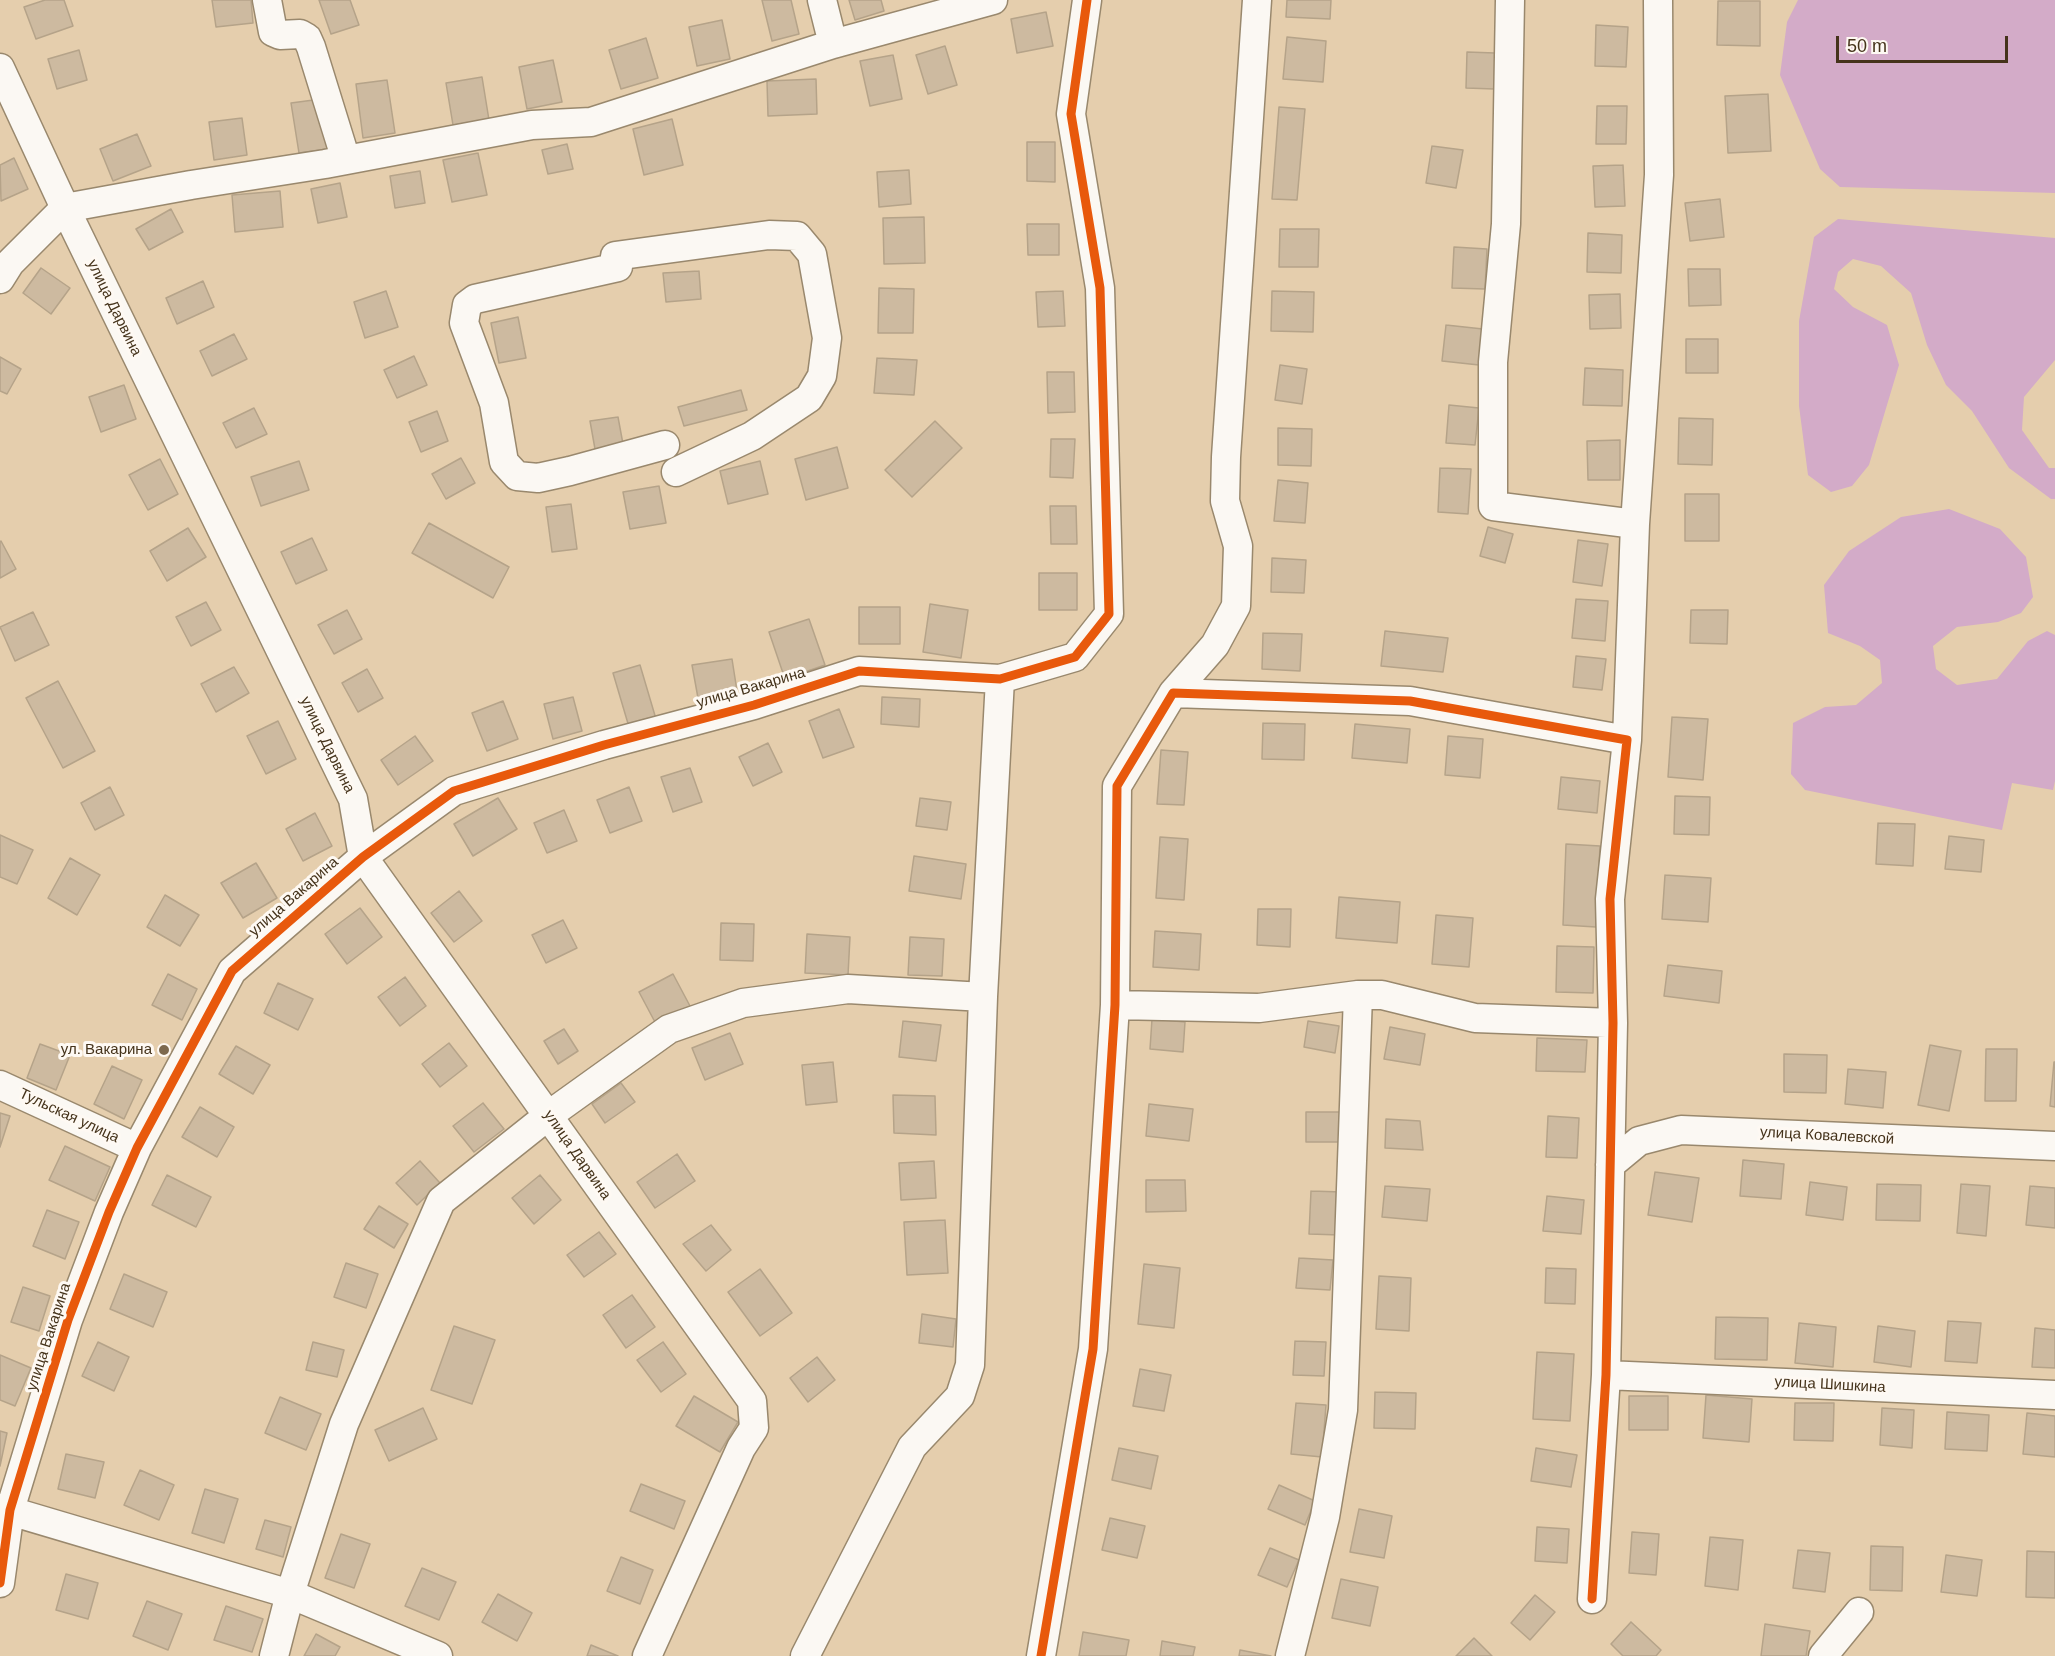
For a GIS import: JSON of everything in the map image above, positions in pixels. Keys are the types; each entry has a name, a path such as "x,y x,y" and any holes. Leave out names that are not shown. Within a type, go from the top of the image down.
{"street":[{"path":"267,0 273,32 280,35 300,34 307,38 346,160"},
{"path":"822,0 833,44"},
{"path":"0,279 10,263 65,208 346,160 532,125 591,122 833,44 993,0"},
{"name":"улица Вакарина","path":"0,1583 5,1509 68,1320 109,1212 137,1148 232,971 363,857 454,791 604,745 754,705 859,671 1000,679 1075,657 1109,614 1100,288 1071,114 1087,0"},
{"path":"1041,1656 1093,1348 1115,1005 1117,786 1173,693 1215,645 1236,606 1238,546 1225,501 1226,457 1257,0"},
{"path":"1510,0 1506,224 1493,362 1492,506 1635,524"},
{"path":"1592,1599 1606,1375 1613,1023 1610,899 1627,740 1635,524 1659,175 1658,0"},
{"name":"улица Дарвина","path":"0,68 65,208 353,799 363,857 752,1401 754,1428 741,1448 647,1656"},
{"path":"665,445 538,478 517,476 504,462 494,403 464,323 467,305 475,299 616,262 769,235 797,236 812,254 827,338 822,376 809,398 752,436 676,472"},
{"path":"805,1656 912,1447 960,1396 970,1365 983,997 1000,679"},
{"path":"1173,693 1410,701 1627,740"},
{"path":"274,1656 290,1594 344,1424 441,1201 549,1115 669,1029 743,1003 848,989 983,997"},
{"path":"1115,1005 1259,1008 1358,995 1382,995 1475,1018 1613,1023"},
{"path":"1290,1656 1325,1517 1343,1410 1358,995"},
{"name":"Тульская улица","path":"0,1085 137,1148"},
{"name":"улица Ковалевской","path":"1610,1166 1639,1141 1681,1130 2055,1146"},
{"name":"улица Шишкина","path":"1606,1375 2055,1395"},
{"path":"5,1509 290,1594 438,1656"},
{"path":"1823,1656 1859,1612"}],"shaded area":[{"path":"1798,0 2055,0 2055,193 1840,187 1820,169 1780,75 1787,22"},
{"path":"1838,219 2055,238 2055,360 2024,397 2022,430 2049,468 2055,468 2055,499 2051,499 2009,468 1972,411 1946,385 1927,345 1911,293 1881,266 1853,259 1838,272 1834,289 1853,307 1887,325 1899,365 1869,465 1852,486 1831,492 1808,475 1799,406 1799,321 1814,237"},
{"path":"1949,509 2000,529 2026,557 2033,597 2021,613 1998,622 1957,627 1933,646 1936,669 1957,685 1997,679 2028,641 2047,631 2055,635 2055,781 2053,790 2012,783 2002,830 1805,790 1791,774 1793,723 1825,707 1856,705 1882,683 1880,660 1860,646 1828,633 1824,585 1849,551 1901,517"}],"building":[{"path":"45,0 64,0 73,26 36,39 24,7"},
{"path":"212,0 251,0 253,23 216,27"},
{"path":"319,0 350,0 359,25 331,34"},
{"path":"762,0 791,0 799,34 772,41"},
{"path":"849,0 881,0 884,11 855,20"},
{"path":"1287,0 1331,0 1330,19 1286,17"},
{"path":"1718,1 1760,1 1760,46 1717,45"},
{"path":"1046,12 1053,46 1017,53 1011,19"},
{"path":"722,20 730,59 697,66 689,27"},
{"path":"1596,25 1628,27 1626,67 1595,66"},
{"path":"1287,37 1326,41 1323,82 1283,79"},
{"path":"646,38 658,78 621,89 609,50"},
{"path":"945,46 957,85 928,94 916,55"},
{"path":"79,50 87,80 57,89 48,59"},
{"path":"1467,52 1495,53 1494,89 1466,88"},
{"path":"893,55 902,99 870,106 860,61"},
{"path":"553,60 562,102 527,109 519,67"},
{"path":"482,77 489,120 453,125 446,83"},
{"path":"816,79 817,114 768,116 767,81"},
{"path":"387,80 395,133 363,138 356,84"},
{"path":"1768,94 1771,151 1728,153 1725,96"},
{"path":"321,99 328,149 299,153 291,103"},
{"path":"1597,106 1627,106 1626,144 1596,144"},
{"path":"1279,107 1305,109 1297,200 1272,199"},
{"path":"242,118 247,155 214,160 209,122"},
{"path":"672,119 683,165 644,175 633,129"},
{"path":"137,134 151,166 113,181 100,149"},
{"path":"1027,142 1055,142 1055,182 1027,181"},
{"path":"567,144 573,169 548,174 542,150"},
{"path":"1432,146 1463,150 1456,188 1426,183"},
{"path":"478,153 487,195 452,202 443,160"},
{"path":"14,158 28,189 1,201 0,165"},
{"path":"1623,165 1625,206 1595,207 1593,166"},
{"path":"909,170 911,204 879,207 877,172"},
{"path":"420,171 425,203 395,208 390,176"},
{"path":"340,183 347,217 318,223 311,189"},
{"path":"280,191 283,227 235,232 232,195"},
{"path":"1720,199 1724,237 1690,241 1685,203"},
{"path":"171,209 183,232 149,250 136,229"},
{"path":"924,217 925,263 884,264 883,218"},
{"path":"1027,224 1059,224 1059,255 1028,255"},
{"path":"1280,229 1319,229 1318,267 1279,267"},
{"path":"1588,233 1622,235 1621,273 1587,272"},
{"path":"1454,247 1487,249 1485,289 1452,288"},
{"path":"41,268 70,288 51,314 23,293"},
{"path":"1688,269 1720,269 1721,305 1689,306"},
{"path":"699,271 701,299 666,302 663,273"},
{"path":"203,281 214,307 177,324 166,298"},
{"path":"879,288 914,289 913,333 878,333"},
{"path":"386,291 398,327 365,338 354,302"},
{"path":"1063,291 1065,326 1038,327 1036,292"},
{"path":"1272,291 1314,292 1313,332 1271,331"},
{"path":"1620,294 1621,328 1590,329 1589,295"},
{"path":"518,317 526,358 499,363 491,323"},
{"path":"1446,325 1483,329 1479,365 1442,361"},
{"path":"234,334 247,359 212,376 200,351"},
{"path":"1686,339 1718,339 1718,373 1686,373"},
{"path":"414,356 427,385 397,398 384,370"},
{"path":"0,357 21,369 7,394 0,391"},
{"path":"877,358 917,360 914,395 874,393"},
{"path":"1280,365 1307,369 1302,404 1275,400"},
{"path":"1585,368 1623,370 1622,406 1583,405"},
{"path":"1047,372 1074,372 1075,412 1048,413"},
{"path":"124,385 136,419 101,432 89,397"},
{"path":"741,390 747,410 684,426 678,407"},
{"path":"1449,405 1479,408 1475,445 1446,443"},
{"path":"254,408 267,434 236,448 223,423"},
{"path":"437,411 448,441 421,452 409,422"},
{"path":"618,417 623,444 595,449 590,421"},
{"path":"1679,418 1713,419 1712,465 1678,464"},
{"path":"935,421 962,448 912,497 885,470"},
{"path":"1278,428 1312,429 1311,466 1278,465"},
{"path":"1051,439 1075,439 1073,478 1050,477"},
{"path":"1620,440 1620,480 1588,480 1587,441"},
{"path":"837,447 848,488 806,500 795,459"},
{"path":"461,458 475,483 446,499 432,474"},
{"path":"160,459 178,494 148,510 129,475"},
{"path":"299,461 309,490 261,506 251,477"},
{"path":"760,461 768,494 728,504 720,471"},
{"path":"1440,468 1471,469 1468,514 1438,512"},
{"path":"1278,480 1308,483 1305,523 1274,521"},
{"path":"659,486 666,523 630,529 623,492"},
{"path":"1685,494 1719,494 1719,541 1685,541"},
{"path":"571,504 577,549 552,552 546,507"},
{"path":"1050,506 1076,506 1077,544 1051,544"},
{"path":"429,523 509,567 493,598 412,553"},
{"path":"1488,527 1513,534 1505,563 1480,556"},
{"path":"188,528 206,557 167,581 150,551"},
{"path":"312,538 327,570 296,584 281,552"},
{"path":"1578,540 1608,544 1602,586 1573,582"},
{"path":"0,542 16,569 0,578"},
{"path":"1272,558 1306,560 1304,593 1271,592"},
{"path":"1039,573 1077,573 1077,610 1039,610"},
{"path":"1576,599 1608,601 1605,641 1572,638"},
{"path":"206,602 221,630 191,646 176,617"},
{"path":"930,604 968,610 961,658 923,652"},
{"path":"859,607 900,607 900,644 859,644"},
{"path":"347,610 362,639 334,654 318,625"},
{"path":"1691,610 1728,610 1727,644 1690,643"},
{"path":"33,612 49,645 15,661 0,627"},
{"path":"809,619 825,665 785,679 769,632"},
{"path":"1385,631 1448,638 1443,672 1381,666"},
{"path":"1263,633 1302,634 1300,671 1262,669"},
{"path":"1576,656 1606,659 1602,690 1573,687"},
{"path":"732,659 737,691 698,698 692,665"},
{"path":"640,665 656,719 629,727 613,673"},
{"path":"234,667 249,693 216,712 201,684"},
{"path":"367,669 383,698 358,712 342,683"},
{"path":"58,681 95,751 63,768 26,698"},
{"path":"573,697 582,731 553,739 544,704"},
{"path":"882,697 920,699 919,727 881,724"},
{"path":"503,701 518,739 487,751 472,713"},
{"path":"839,709 854,747 823,758 809,721"},
{"path":"1672,717 1708,719 1703,780 1668,777"},
{"path":"278,721 296,759 266,774 247,736"},
{"path":"1263,723 1305,724 1304,760 1262,759"},
{"path":"1355,724 1410,729 1407,763 1352,758"},
{"path":"415,736 433,761 398,785 381,760"},
{"path":"1448,736 1483,739 1480,778 1445,775"},
{"path":"768,743 782,772 753,786 739,757"},
{"path":"1161,750 1188,752 1184,805 1157,804"},
{"path":"690,768 702,802 673,812 661,777"},
{"path":"1561,777 1600,781 1597,813 1558,809"},
{"path":"110,787 124,815 95,830 81,803"},
{"path":"629,787 642,821 610,833 597,800"},
{"path":"1675,796 1710,797 1709,835 1674,834"},
{"path":"498,798 517,829 473,856 454,824"},
{"path":"920,798 951,802 947,830 916,826"},
{"path":"564,810 577,841 547,853 534,823"},
{"path":"315,813 332,846 303,861 286,829"},
{"path":"1878,823 1915,824 1913,866 1876,864"},
{"path":"0,835 33,850 17,884 0,877"},
{"path":"1949,836 1984,840 1981,872 1945,869"},
{"path":"1160,837 1188,839 1184,900 1156,898"},
{"path":"1566,844 1600,846 1596,927 1563,925"},
{"path":"914,856 966,864 961,899 909,891"},
{"path":"70,858 100,875 77,915 48,898"},
{"path":"256,863 277,898 243,918 221,883"},
{"path":"1665,875 1711,878 1708,922 1662,919"},
{"path":"459,891 482,921 454,942 431,913"},
{"path":"165,895 199,915 180,946 147,927"},
{"path":"1339,897 1400,902 1397,943 1336,938"},
{"path":"360,908 382,937 347,964 325,934"},
{"path":"1258,909 1291,909 1290,947 1257,945"},
{"path":"1436,915 1473,918 1469,967 1432,964"},
{"path":"563,920 577,948 546,963 532,935"},
{"path":"721,923 754,924 753,961 720,960"},
{"path":"1155,931 1201,934 1199,970 1153,967"},
{"path":"807,934 850,937 848,975 805,973"},
{"path":"910,937 944,939 942,976 908,975"},
{"path":"1557,946 1594,947 1593,993 1556,992"},
{"path":"1668,965 1722,971 1719,1003 1664,996"},
{"path":"168,974 197,989 182,1020 152,1005"},
{"path":"673,974 690,1006 656,1024 639,992"},
{"path":"405,977 426,1006 400,1026 378,997"},
{"path":"278,983 313,999 298,1030 264,1013"},
{"path":"1152,1019 1185,1022 1183,1052 1150,1049"},
{"path":"903,1021 941,1025 936,1061 899,1057"},
{"path":"1308,1021 1339,1026 1335,1053 1304,1047"},
{"path":"1390,1027 1425,1034 1420,1065 1384,1059"},
{"path":"564,1029 578,1051 558,1064 544,1041"},
{"path":"730,1033 743,1064 705,1080 692,1048"},
{"path":"1537,1038 1587,1040 1585,1072 1536,1071"},
{"path":"449,1043 467,1066 440,1087 422,1064"},
{"path":"40,1044 70,1055 56,1090 27,1078"},
{"path":"1930,1045 1961,1051 1949,1111 1918,1105"},
{"path":"236,1046 270,1065 253,1094 219,1074"},
{"path":"1986,1049 2017,1049 2016,1101 1985,1101"},
{"path":"1784,1054 1827,1055 1826,1093 1784,1092"},
{"path":"833,1062 837,1102 806,1105 802,1065"},
{"path":"2055,1062 2055,1107 2050,1106"},
{"path":"112,1066 142,1080 124,1119 94,1104"},
{"path":"1848,1069 1886,1072 1883,1108 1845,1104"},
{"path":"621,1083 635,1102 605,1123 592,1104"},
{"path":"893,1095 935,1096 936,1135 894,1133"},
{"path":"483,1103 504,1129 474,1152 453,1126"},
{"path":"1149,1104 1193,1109 1189,1141 1146,1136"},
{"path":"200,1107 234,1127 217,1157 182,1137"},
{"path":"1306,1112 1340,1112 1340,1142 1306,1142"},
{"path":"0,1113 10,1116 0,1147"},
{"path":"1548,1116 1579,1118 1577,1158 1546,1157"},
{"path":"1386,1119 1420,1121 1423,1150 1385,1148"},
{"path":"65,1146 110,1167 95,1201 49,1180"},
{"path":"677,1154 695,1181 655,1208 637,1182"},
{"path":"1743,1160 1784,1164 1781,1199 1740,1196"},
{"path":"420,1161 440,1183 417,1205 396,1183"},
{"path":"934,1161 936,1198 901,1200 899,1163"},
{"path":"1655,1172 1699,1178 1692,1222 1648,1215"},
{"path":"167,1175 211,1197 196,1227 152,1205"},
{"path":"540,1175 561,1200 534,1224 512,1198"},
{"path":"1146,1180 1185,1180 1186,1211 1146,1212"},
{"path":"1810,1182 1847,1187 1843,1220 1806,1215"},
{"path":"1877,1184 1921,1185 1920,1221 1876,1220"},
{"path":"1961,1184 1990,1186 1986,1236 1957,1233"},
{"path":"1385,1186 1430,1189 1427,1221 1382,1217"},
{"path":"2030,1186 2055,1188 2055,1228 2026,1225"},
{"path":"1311,1191 1342,1192 1340,1235 1309,1234"},
{"path":"1547,1196 1584,1200 1581,1234 1543,1231"},
{"path":"379,1206 408,1224 394,1248 364,1229"},
{"path":"47,1210 79,1222 65,1259 33,1246"},
{"path":"945,1220 948,1273 907,1275 904,1222"},
{"path":"711,1225 731,1250 706,1271 683,1244"},
{"path":"599,1232 616,1254 584,1277 567,1255"},
{"path":"1299,1258 1333,1260 1330,1290 1296,1288"},
{"path":"346,1263 378,1274 366,1308 334,1297"},
{"path":"1144,1264 1180,1268 1174,1328 1138,1324"},
{"path":"1546,1268 1576,1269 1575,1304 1545,1303"},
{"path":"760,1269 792,1313 760,1336 728,1292"},
{"path":"124,1274 167,1292 153,1327 110,1309"},
{"path":"1379,1276 1411,1278 1409,1331 1376,1329"},
{"path":"23,1287 50,1296 39,1331 11,1322"},
{"path":"632,1295 655,1327 626,1348 603,1315"},
{"path":"922,1314 956,1319 953,1347 919,1343"},
{"path":"1716,1317 1768,1318 1767,1360 1715,1359"},
{"path":"1948,1321 1981,1323 1977,1363 1945,1361"},
{"path":"1799,1323 1836,1327 1833,1367 1795,1363"},
{"path":"454,1326 495,1340 472,1404 431,1390"},
{"path":"1878,1326 1915,1331 1911,1367 1874,1362"},
{"path":"2035,1328 2055,1330 2055,1368 2032,1367"},
{"path":"1295,1341 1326,1342 1324,1376 1293,1375"},
{"path":"98,1342 129,1357 114,1391 82,1376"},
{"path":"313,1342 344,1350 337,1377 306,1370"},
{"path":"663,1342 686,1374 661,1392 637,1360"},
{"path":"1537,1352 1574,1354 1570,1421 1533,1419"},
{"path":"0,1355 31,1368 15,1406 0,1400"},
{"path":"817,1357 835,1380 808,1402 790,1378"},
{"path":"1140,1369 1171,1375 1164,1411 1133,1406"},
{"path":"1375,1392 1416,1393 1415,1429 1374,1428"},
{"path":"1706,1395 1752,1399 1749,1442 1703,1438"},
{"path":"694,1396 738,1422 720,1452 676,1426"},
{"path":"1629,1396 1668,1396 1668,1430 1629,1430"},
{"path":"280,1397 321,1414 306,1450 265,1433"},
{"path":"1296,1403 1326,1405 1322,1457 1291,1454"},
{"path":"1795,1403 1834,1403 1833,1441 1794,1440"},
{"path":"423,1408 437,1439 389,1461 375,1430"},
{"path":"1882,1408 1914,1410 1912,1448 1880,1445"},
{"path":"1947,1412 1989,1415 1987,1451 1945,1449"},
{"path":"2027,1413 2055,1416 2055,1457 2023,1454"},
{"path":"0,1431 7,1433 0,1466"},
{"path":"1119,1448 1158,1456 1151,1489 1112,1480"},
{"path":"1536,1448 1577,1455 1571,1487 1531,1481"},
{"path":"66,1454 104,1462 95,1498 58,1489"},
{"path":"140,1470 174,1485 159,1520 124,1505"},
{"path":"641,1484 685,1501 674,1529 630,1511"},
{"path":"1279,1485 1315,1501 1305,1525 1268,1509"},
{"path":"205,1489 238,1499 224,1543 192,1533"},
{"path":"1359,1509 1392,1516 1384,1558 1350,1552"},
{"path":"1110,1518 1145,1526 1137,1558 1102,1550"},
{"path":"265,1520 291,1527 283,1557 256,1549"},
{"path":"1537,1527 1569,1529 1567,1563 1535,1561"},
{"path":"1632,1532 1659,1534 1656,1575 1629,1573"},
{"path":"341,1534 370,1544 354,1588 325,1578"},
{"path":"1710,1537 1743,1540 1738,1590 1705,1586"},
{"path":"1871,1546 1903,1547 1902,1591 1870,1590"},
{"path":"1270,1548 1299,1560 1287,1587 1258,1575"},
{"path":"1798,1550 1830,1553 1825,1592 1793,1588"},
{"path":"2027,1551 2055,1552 2055,1598 2026,1597"},
{"path":"1946,1555 1982,1560 1977,1596 1941,1592"},
{"path":"621,1557 653,1570 640,1604 607,1591"},
{"path":"422,1568 456,1582 439,1620 405,1606"},
{"path":"66,1574 98,1583 88,1619 56,1610"},
{"path":"1341,1579 1378,1587 1370,1626 1332,1618"},
{"path":"498,1594 532,1613 517,1641 482,1622"},
{"path":"1535,1595 1555,1612 1530,1640 1511,1623"},
{"path":"147,1601 182,1614 168,1650 133,1636"},
{"path":"226,1606 263,1619 252,1652 214,1640"},
{"path":"1631,1622 1661,1650 1656,1656 1623,1656 1611,1644"},
{"path":"1765,1624 1810,1631 1806,1656 1761,1656"},
{"path":"1083,1632 1129,1640 1126,1656 1079,1656"},
{"path":"316,1634 340,1647 335,1656 304,1656"},
{"path":"1474,1638 1492,1656 1456,1656"},
{"path":"1162,1641 1195,1647 1193,1656 1160,1656"},
{"path":"591,1645 618,1656 587,1656"},
{"path":"1240,1650 1271,1656 1239,1656"}],"cycle path":[{"path":"0,1583 10,1510 68,1320 109,1212 137,1148 232,971 363,857 454,791 604,745 754,705 859,671 1000,679 1075,657 1109,614 1100,288 1071,114 1087,0"},
{"path":"1041,1656 1093,1349 1115,1005 1117,786 1173,693 1410,701 1627,740 1610,899 1613,1023 1606,1375 1592,1599"}],"place":[{"name":"ул. Вакарина","path":"164,1050"}]}
